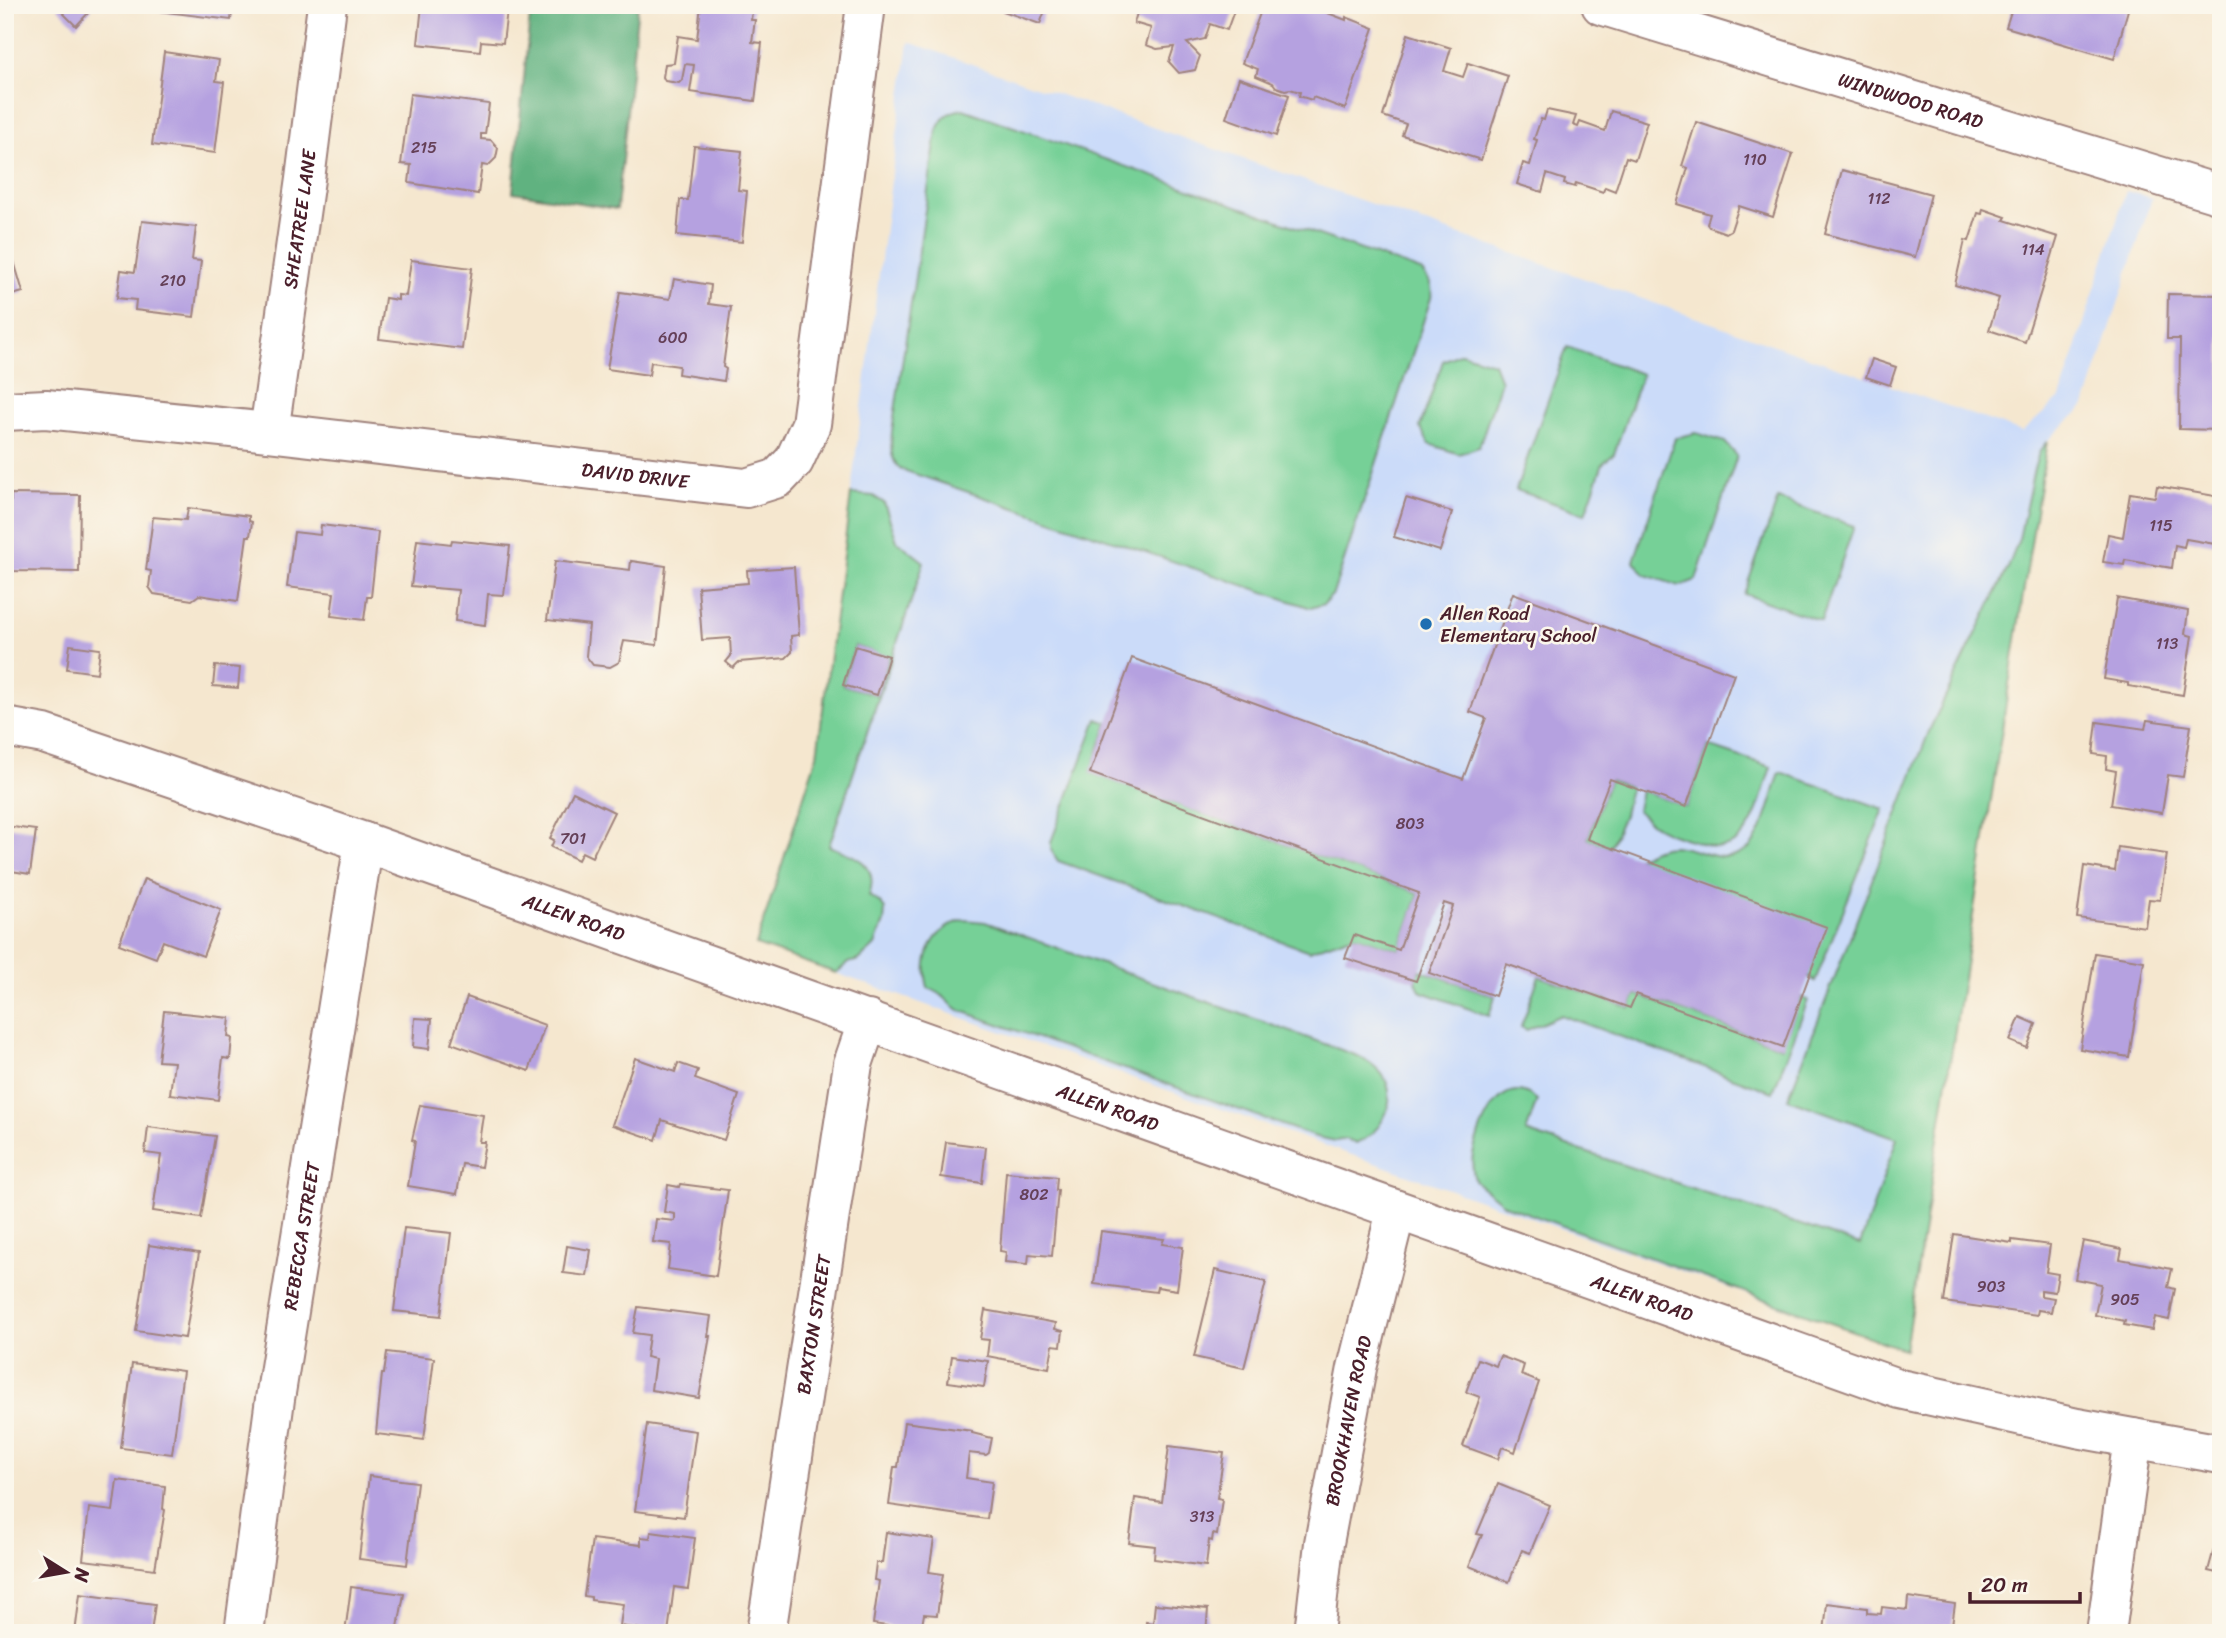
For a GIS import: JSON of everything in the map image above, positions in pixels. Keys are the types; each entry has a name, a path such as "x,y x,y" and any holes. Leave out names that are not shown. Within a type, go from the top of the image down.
{"street":[{"name":"SHEATREE LANE","path":"269,432 327,5"},
{"name":"DAVID DRIVE","path":"5,411 46,409 269,432 746,488 778,478 794,461 811,424 866,5"},
{"name":"WINDWOOD ROAD","path":"1601,5 2221,195"},
{"name":"ALLEN ROAD","path":"5,727 44,734 364,842 1900,1389 2077,1429 2221,1454"},
{"name":"REBECCA STREET","path":"244,1633 275,1399 364,842"},
{"name":"BAXTON STREET","path":"765,1633 853,1064 868,1020"},
{"name":"BROOKHAVEN ROAD","path":"1314,1633 1324,1543 1355,1382 1396,1211"},
{"path":"2106,1633 2133,1438"}],"shaded area":[{"name":"Allen Road Elementary School","path":"909,42 2022,432 2060,398 2126,191 2152,198 2085,406 2047,441 1905,1350 756,945 817,755"}],"green space":[{"path":"531,5 638,5 617,209 513,192"},
{"path":"963,109 1421,271 1426,277 1431,286 1431,298 1333,594 1324,604 1311,608 900,469 896,465 892,451 892,431 937,130 947,115"},
{"path":"1567,347 1642,374 1614,454 1603,463 1585,514 1516,490"},
{"path":"1461,353 1494,363 1501,381 1479,447 1459,454 1429,444 1420,427 1443,361"},
{"path":"1696,433 1725,442 1737,456 1696,580 1680,586 1645,575 1634,561 1675,438"},
{"path":"2047,441 1905,1350 1505,1205 1475,1181 1473,1154 1480,1130 1494,1105 1503,1096 1524,1092 1537,1100 1526,1132 1860,1245 1897,1138 1788,1099 1930,729 2008,568 2019,539 2034,469 2039,453"},
{"path":"851,494 873,496 884,503 897,541 924,562 829,846 848,853 868,868 872,885 869,896 885,909 884,922 875,945 859,960 848,963 836,973 756,945 817,755","holes":["855,646 889,657 877,695 843,685"]},
{"path":"1778,499 1854,526 1821,621 1744,594"},
{"path":"1097,719 1108,723 1091,773 1419,893 1399,950 1354,935 1309,951 1058,861 1051,850 1051,842"},
{"path":"1708,746 1771,767 1753,820 1737,841 1726,846 1713,847 1666,832 1648,821 1637,810 1641,790 1686,807"},
{"path":"1780,772 1884,809 1815,981 1637,858 1659,848 1673,846 1712,856 1732,857 1741,854 1750,847 1760,831"},
{"path":"1610,779 1630,787 1624,815 1610,848 1587,839"},
{"path":"964,920 985,922 1358,1056 1378,1069 1386,1081 1389,1100 1384,1118 1372,1133 1356,1144 1346,1139 1336,1141 1316,1137 959,1010 928,988 926,965 931,945 937,937 953,924"},
{"path":"1420,970 1495,996 1489,1016 1420,991 1416,981"},
{"path":"1539,976 1630,1008 1636,994 1782,1047 1801,997 1808,1000 1773,1092 1561,1015 1527,1030 1521,1027"}],"building":[{"path":"61,5 89,5 92,9 76,26 58,8"},
{"path":"142,5 233,5 231,20 141,9"},
{"path":"422,5 488,5 488,8 507,10 503,43 481,41 480,51 418,44"},
{"path":"701,5 753,5 751,20 755,20 752,42 762,43 755,101 690,92 694,65 685,64 679,83 665,81 665,64 674,63 678,36 697,39"},
{"path":"1005,5 1047,5 1040,24 1003,11"},
{"path":"1115,5 1236,5 1227,30 1210,24 1205,39 1187,43 1200,56 1195,70 1179,73 1169,62 1174,47 1157,49 1146,45 1151,28 1134,23 1137,13"},
{"path":"1263,5 1307,5 1374,28 1345,109 1313,97 1312,100 1299,96 1300,92 1276,87 1256,76 1258,69 1242,63"},
{"path":"2013,5 2113,5 2128,10 2114,59 2006,27"},
{"path":"1408,34 1451,48 1444,71 1463,77 1468,63 1508,76 1481,160 1402,135 1406,124 1383,116"},
{"path":"164,52 219,60 216,81 224,82 215,153 152,145"},
{"path":"1239,78 1289,95 1276,136 1226,118"},
{"path":"410,94 489,104 485,134 481,134 481,139 491,140 498,148 496,158 488,166 482,165 478,194 409,183 411,165 401,164"},
{"path":"1547,110 1576,116 1573,125 1578,127 1580,122 1605,131 1611,111 1647,122 1635,160 1626,157 1615,191 1605,187 1603,192 1576,183 1575,187 1564,184 1565,180 1547,174 1542,192 1517,184 1523,163 1530,165 1537,140 1534,139"},
{"path":"1696,122 1793,154 1773,217 1739,206 1731,230 1726,233 1709,227 1707,224 1710,214 1677,204 1688,168 1682,166"},
{"path":"694,146 742,151 738,190 747,191 742,242 677,235 680,200 688,200"},
{"path":"1842,170 1931,194 1915,257 1825,234"},
{"path":"1983,209 2006,217 2004,220 2058,237 2025,342 1989,330 1999,298 1955,285 1965,240 1969,241 1978,213 1982,214"},
{"path":"142,221 196,227 192,260 201,261 194,317 135,310 136,300 117,298 121,270 135,272"},
{"path":"13,258 23,292 5,297 5,261"},
{"path":"411,260 472,268 462,349 379,339 385,298 398,300 398,295 406,296"},
{"path":"674,279 711,285 709,304 731,307 723,367 726,369 724,381 678,374 679,366 651,362 649,375 607,369 620,292 670,299"},
{"path":"2168,294 2221,295 2221,430 2179,429 2180,339 2167,339"},
{"path":"1872,359 1896,367 1890,385 1866,377"},
{"path":"2157,486 2221,497 2221,514 2215,544 2186,539 2184,547 2175,545 2172,568 2125,560 2124,565 2103,562 2108,534 2123,537 2130,493 2155,497"},
{"path":"11,494 80,495 79,572 12,571 12,550 5,550 5,501 11,501"},
{"path":"1406,498 1452,512 1440,551 1394,537"},
{"path":"188,508 249,516 249,521 252,522 250,536 247,536 238,601 199,595 192,600 154,594 149,587 151,571 146,570 153,517 186,520"},
{"path":"321,525 378,532 371,597 367,597 364,620 331,616 334,593 287,587 294,532 320,535"},
{"path":"417,540 451,544 452,540 510,546 504,595 488,594 485,625 455,621 458,590 411,586"},
{"path":"555,561 630,570 631,561 666,566 657,645 624,641 619,662 610,667 593,665 586,656 589,625 547,620"},
{"path":"794,567 799,635 791,636 792,652 786,658 739,662 733,668 726,662 731,656 730,638 702,640 698,587 748,583 747,570"},
{"name":"Allen Road Elementary School","path":"1513,593 1734,674 1686,807 1610,779 1587,839 1827,927 1783,1047 1636,994 1630,1008 1506,964 1495,996 1429,973 1453,906 1444,903 1416,981 1345,958 1354,935 1399,950 1419,893 1090,773 1132,658 1463,779 1486,718 1470,712"},
{"path":"2117,598 2188,611 2185,634 2192,636 2183,695 2104,679"},
{"path":"70,645 100,649 97,673 67,669"},
{"path":"855,646 889,656 877,695 843,685"},
{"path":"215,666 240,668 238,688 213,686"},
{"path":"2147,720 2191,726 2183,777 2168,775 2162,813 2111,805 2116,771 2106,769 2107,756 2093,754 2097,722 2145,729"},
{"path":"573,792 614,812 592,857 582,852 578,860 551,847 554,840 550,838"},
{"path":"5,826 36,830 30,874 5,870"},
{"path":"2118,847 2167,854 2160,900 2149,899 2145,927 2077,918 2084,866 2115,871"},
{"path":"144,879 221,910 203,956 163,941 156,958 119,944"},
{"path":"2095,953 2144,961 2129,1057 2080,1049"},
{"path":"467,997 545,1025 529,1071 451,1043"},
{"path":"164,1011 230,1018 230,1059 223,1058 218,1100 170,1094 174,1062 158,1061"},
{"path":"2020,1017 2036,1024 2027,1048 2010,1041"},
{"path":"415,1018 432,1019 429,1049 413,1047"},
{"path":"635,1058 675,1072 678,1063 698,1070 695,1079 739,1095 724,1140 662,1120 656,1140 612,1125"},
{"path":"420,1105 483,1115 479,1142 485,1142 481,1167 462,1164 457,1194 408,1186 415,1141 412,1140"},
{"path":"148,1127 215,1136 201,1218 153,1211 161,1155 145,1153"},
{"path":"946,1142 986,1147 982,1183 941,1177"},
{"path":"1006,1172 1057,1177 1052,1256 1029,1254 1028,1264 1005,1262 1006,1252 1000,1251"},
{"path":"680,1184 728,1190 716,1276 668,1269 671,1244 653,1242 656,1219 675,1221 675,1214 664,1212 668,1185 679,1187"},
{"path":"404,1228 451,1233 441,1316 394,1311"},
{"path":"1101,1231 1164,1239 1162,1244 1183,1247 1177,1290 1157,1287 1156,1292 1094,1284"},
{"path":"1954,1234 2012,1243 2012,1240 2050,1245 2046,1272 2058,1274 2055,1292 2041,1290 2041,1296 2054,1298 2051,1312 2038,1310 2037,1315 1944,1302"},
{"path":"2083,1241 2122,1249 2120,1259 2172,1269 2168,1287 2175,1289 2169,1320 2155,1317 2152,1330 2124,1325 2125,1321 2095,1315 2101,1284 2075,1279"},
{"path":"149,1245 199,1253 185,1338 136,1331"},
{"path":"567,1246 591,1250 587,1276 563,1273"},
{"path":"1215,1270 1266,1282 1244,1368 1194,1357"},
{"path":"638,1307 711,1316 699,1398 651,1390 655,1359 646,1357 649,1335 633,1333"},
{"path":"985,1310 1056,1323 1055,1329 1063,1331 1061,1346 1053,1345 1049,1368 987,1356 989,1340 980,1339"},
{"path":"387,1352 434,1358 424,1440 376,1434"},
{"path":"952,1356 988,1361 984,1387 948,1382"},
{"path":"1500,1356 1524,1365 1521,1375 1539,1382 1515,1452 1502,1447 1498,1459 1463,1446 1480,1397 1466,1392 1478,1359 1496,1366"},
{"path":"132,1364 183,1371 172,1454 121,1448"},
{"path":"904,1422 972,1431 992,1438 989,1453 986,1455 969,1453 966,1478 992,1482 987,1519 889,1505"},
{"path":"647,1424 696,1431 684,1517 635,1511"},
{"path":"1169,1446 1224,1453 1217,1498 1222,1499 1217,1535 1213,1534 1212,1541 1209,1540 1206,1566 1154,1559 1155,1546 1129,1543 1135,1498 1162,1502"},
{"path":"369,1476 417,1482 407,1565 359,1559"},
{"path":"117,1480 165,1486 165,1510 155,1569 83,1560 89,1508 113,1511"},
{"path":"1498,1484 1550,1505 1530,1553 1522,1550 1509,1582 1469,1566 1482,1535 1477,1534"},
{"path":"2221,1527 2221,1574 2208,1571"},
{"path":"651,1532 695,1538 688,1589 674,1587 668,1633 620,1626 623,1604 591,1600 591,1597 584,1596 592,1539 641,1545 641,1537 650,1538"},
{"path":"886,1532 934,1539 929,1572 943,1574 937,1615 924,1614 921,1631 873,1624 879,1581 874,1580 876,1563 882,1563"},
{"path":"351,1587 404,1594 397,1633 345,1633"},
{"path":"80,1594 155,1604 151,1633 75,1633"},
{"path":"1908,1597 1955,1604 1951,1633 1824,1633 1827,1603 1867,1608 1867,1613 1881,1614 1882,1607 1907,1610"},
{"path":"1155,1604 1208,1609 1206,1633 1145,1633 1146,1622 1153,1623"}],"place":[{"name":"Allen Road Elementary School","path":"1426,624"}]}
